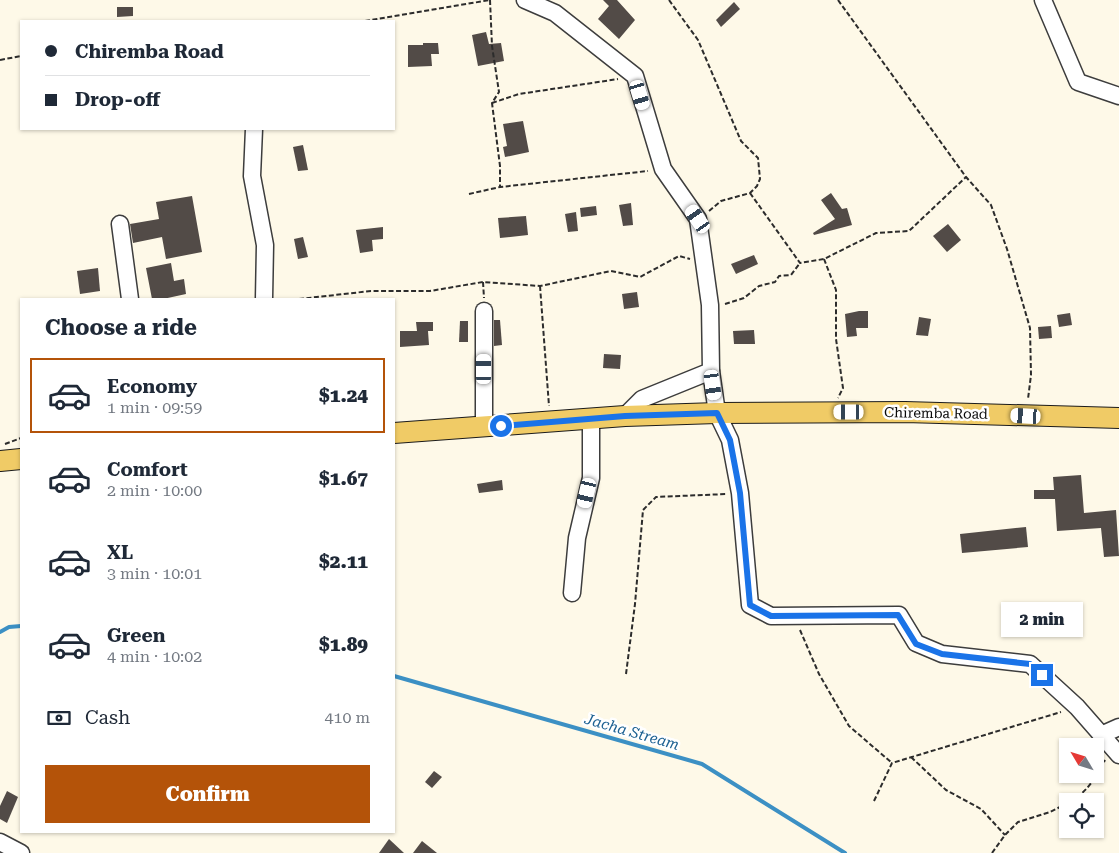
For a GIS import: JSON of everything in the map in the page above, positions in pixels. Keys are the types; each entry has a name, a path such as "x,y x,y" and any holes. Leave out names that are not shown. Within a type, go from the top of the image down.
{"main road":[{"name":"Chiremba Road","path":"395,432 591,418 717,413 952,412 1119,418"},
{"path":"0,461 20,459"}],"street":[{"path":"526,0 554,13 635,76 663,169 698,219 710,305 711,371 717,413 730,440 740,493 750,605 771,616 898,615 916,644 942,654 1030,664 1077,708 1110,745 1119,727"},
{"path":"1043,0 1078,82 1119,96"},
{"path":"254,130 252,176 266,245 264,298"},
{"path":"120,224 130,298"},
{"path":"484,311 484,427"},
{"path":"625,416 642,399 711,371"},
{"path":"572,594 577,538 591,478 591,418"},
{"path":"0,842 21,853"}],"path":[{"path":"371,20 490,0 492,46 499,92 492,103 500,166 500,187"},
{"path":"669,0 698,40 741,141 758,158 760,179 750,193 721,201 698,219"},
{"path":"838,0 966,177 991,206 1030,328 1030,375 1026,416"},
{"path":"0,60 20,56"},
{"path":"492,103 519,94 635,76"},
{"path":"469,194 500,187 663,169"},
{"path":"710,305 726,304 744,298 759,286 775,282 779,276 791,276 800,263 824,259 876,233 909,231 966,177"},
{"path":"750,193 800,263"},
{"path":"307,298 371,291 430,291 483,282 540,286 610,271 640,277 679,256 704,263"},
{"path":"824,259 836,290 836,339 843,388 830,412"},
{"path":"540,286 551,421"},
{"path":"0,446 20,438"},
{"path":"626,674 644,510 656,497 740,493"},
{"path":"794,616 819,674 849,726 892,763"},
{"path":"874,801 892,763 1077,708"},
{"path":"1083,793 1096,777 1110,745"},
{"path":"911,757 946,790 981,809 1005,835"},
{"path":"992,853 1005,835 1018,822 1059,807"}],"building":[{"path":"603,0 617,0 635,20 619,39 598,19 609,6"},
{"path":"734,2 740,9 721,27 716,20"},
{"path":"117,7 133,7 133,16 117,17"},
{"path":"486,32 489,44 501,43 504,61 478,66 472,35"},
{"path":"423,43 438,43 439,54 431,54 432,66 408,67 408,45 423,45"},
{"path":"523,121 529,152 505,157 503,147 507,146 503,124"},
{"path":"303,145 308,170 298,171 293,147"},
{"path":"831,193 842,209 847,208 852,225 814,235 813,233 835,219 821,200"},
{"path":"192,196 202,252 166,259 162,237 133,243 130,224 159,219 156,202"},
{"path":"631,203 633,225 623,226 619,205"},
{"path":"596,206 597,215 581,217 580,208"},
{"path":"576,212 578,231 568,232 565,214"},
{"path":"526,216 528,235 500,238 498,218"},
{"path":"948,224 961,240 947,252 933,236"},
{"path":"383,227 383,239 372,240 373,251 360,253 356,230"},
{"path":"303,237 308,257 298,259 294,239"},
{"path":"754,255 758,264 736,274 731,264"},
{"path":"171,263 174,281 184,279 186,294 168,298 152,298 146,268"},
{"path":"98,268 100,291 80,294 77,271"},
{"path":"637,292 639,307 624,309 622,294"},
{"path":"868,311 868,328 856,328 857,336 847,337 845,314"},
{"path":"1070,313 1072,325 1059,327 1057,315"},
{"path":"919,317 931,319 928,336 916,335"},
{"path":"494,320 500,320 502,345 494,346"},
{"path":"460,321 468,321 468,342 459,342"},
{"path":"416,322 433,322 433,331 428,331 429,345 400,347 400,331 417,331"},
{"path":"1051,326 1052,338 1039,339 1038,327"},
{"path":"754,330 755,344 734,344 733,331"},
{"path":"604,354 621,355 620,369 603,368"},
{"path":"1081,475 1084,513 1116,510 1119,556 1104,557 1101,528 1057,531 1055,499 1034,499 1034,490 1054,490 1053,477"},
{"path":"502,480 503,490 479,493 477,484"},
{"path":"1026,527 1028,547 962,553 960,534"},
{"path":"434,771 442,777 432,788 425,782"},
{"path":"7,791 18,797 7,823 0,819 0,806"},
{"path":"389,839 404,853 379,853"},
{"path":"422,841 437,853 413,853"}],"waterway":[{"name":"Jacha Stream","path":"0,632 9,627 20,626"},
{"name":"Jacha Stream","path":"395,676 702,764 845,853"}],"route":[{"path":"501,426 625,416 717,413 730,440 740,493 750,605 771,616 898,615 916,644 942,654 1030,664 1042,675"}]}
